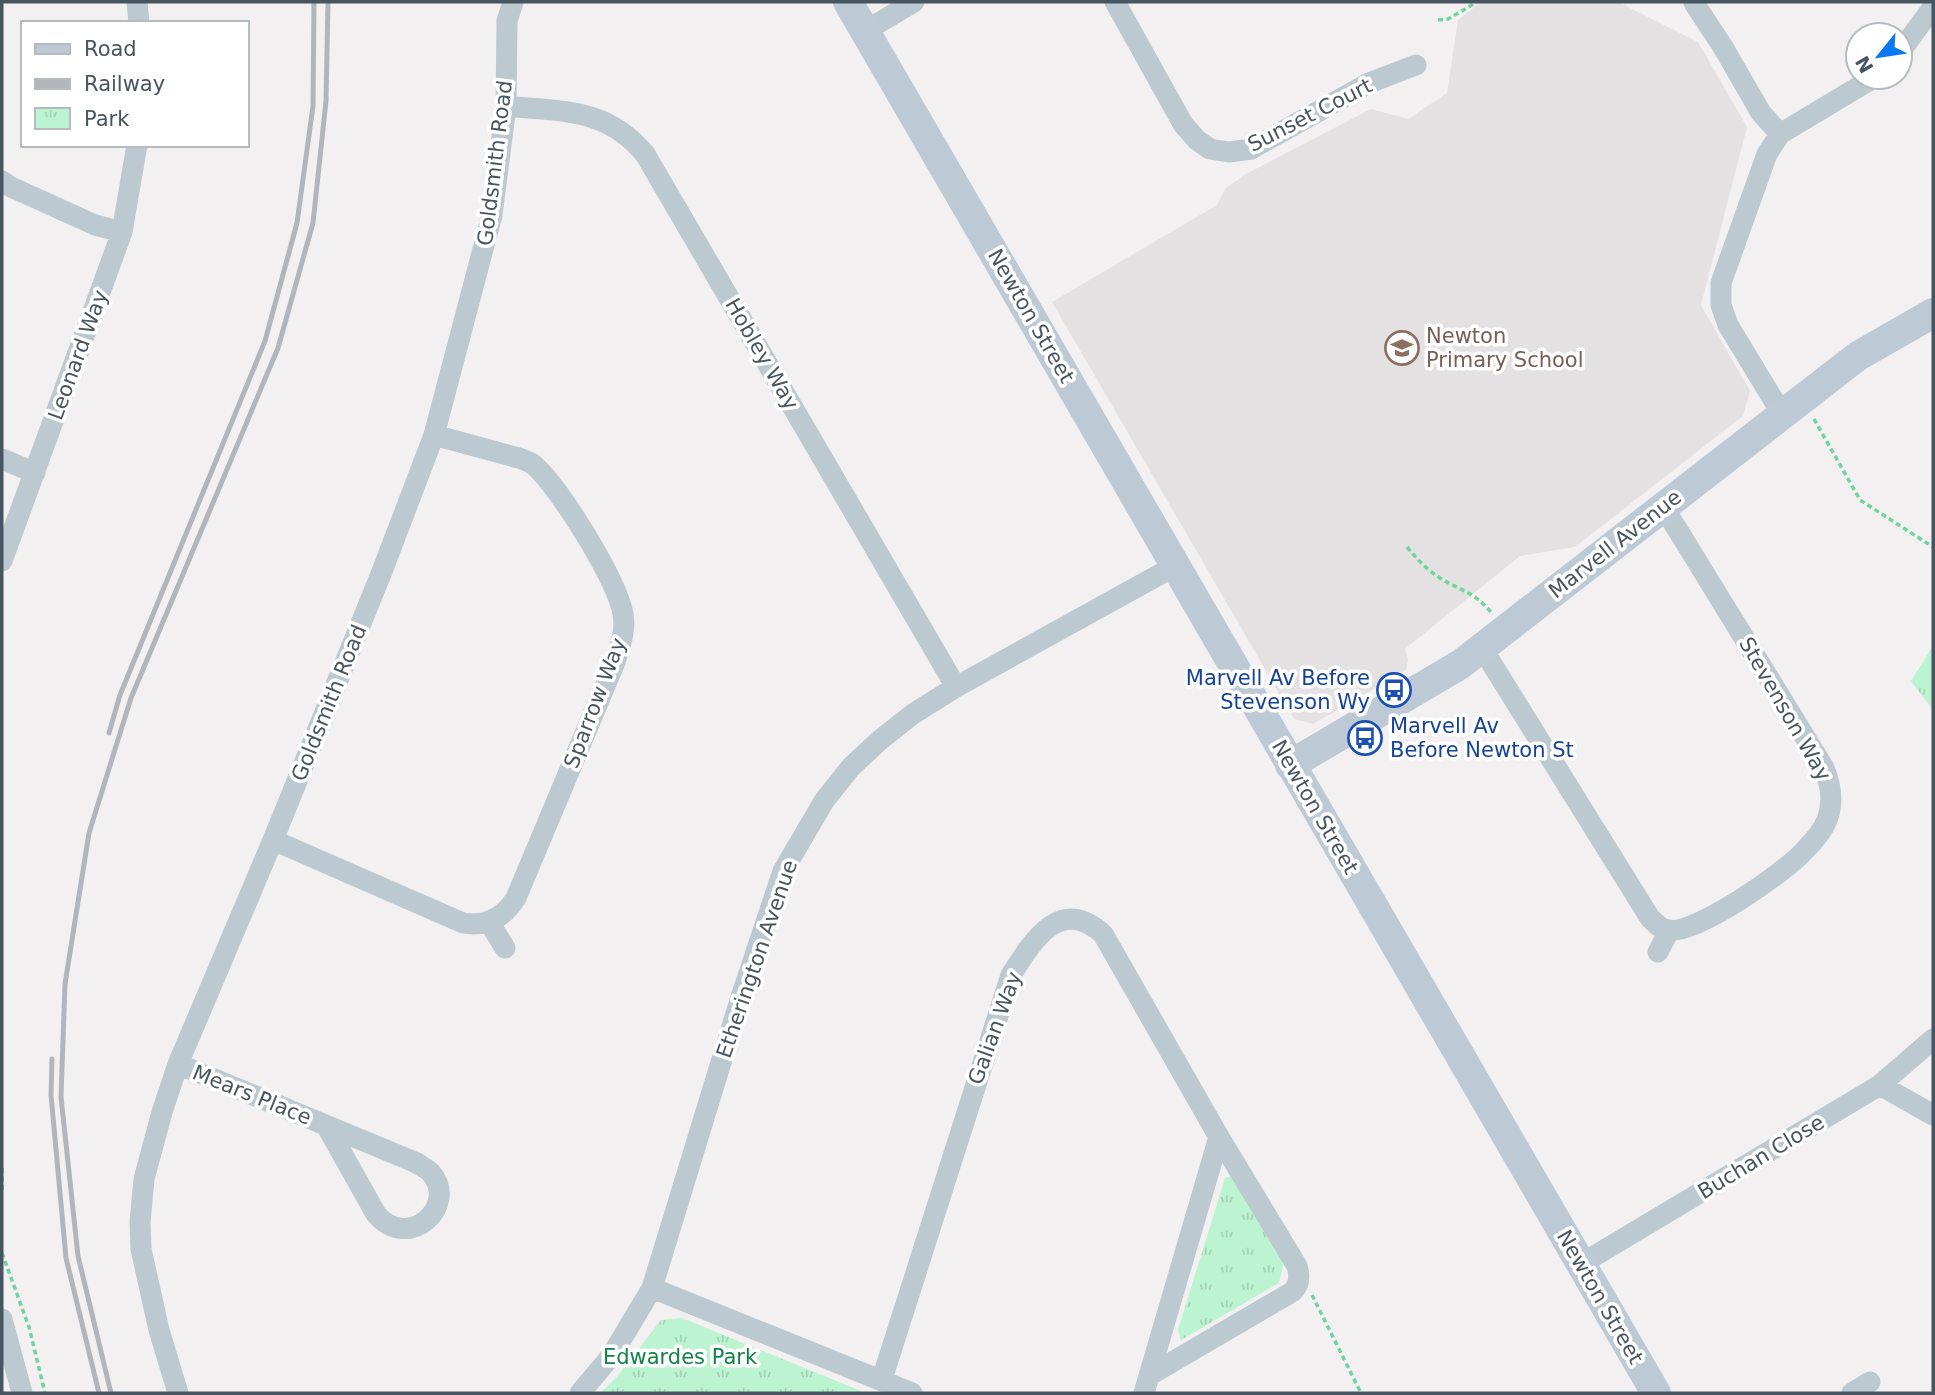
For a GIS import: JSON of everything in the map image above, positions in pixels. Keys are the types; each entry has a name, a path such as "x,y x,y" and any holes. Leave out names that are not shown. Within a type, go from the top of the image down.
{"street":[{"path":"137,2 139,21"},
{"name":"Goldsmith Road","path":"178,1393 145,1275 141,1249 144,1179 178,1064 376,587 434,435 492,215 506,106 507,22 513,2"},
{"name":"Newton Street","path":"848,2 1656,1393"},
{"path":"865,31 914,2"},
{"name":"Sunset Court","path":"1115,2 1183,124 1196,140 1210,149 1229,152 1251,149 1369,83 1416,65"},
{"path":"1694,3 1724,47 1760,113 1780,134"},
{"path":"1914,33 1933,7"},
{"path":"1792,407 1728,325 1721,305 1721,283 1767,154 1780,134 1852,91"},
{"name":"Hobley Way","path":"506,106 586,115 604,121 620,129 645,154 956,687"},
{"name":"Leonard Way","path":"2,561 122,232 137,147"},
{"path":"2,181 95,225 122,232"},
{"name":"Marvell Avenue","path":"1290,765 1434,682 1482,648 1858,356 1933,313"},
{"name":"Sparrow Way","path":"434,435 532,464 554,489 573,518 617,595 623,615 624,636 615,662 516,898 509,909 489,922"},
{"path":"2,458 34,474"},
{"name":"Stevenson Way","path":"1663,506 1824,768 1830,783 1831,799 1825,823 1805,851 1791,864 1700,922 1669,931"},
{"name":"Etherington Avenue","path":"580,1393 612,1355 652,1288 741,996 783,871 824,801 851,767 880,740 956,687 1175,566"},
{"path":"1482,648 1650,918 1669,931 1658,952"},
{"path":"273,840 463,923 476,925 489,922 505,948"},
{"name":"Galian Way","path":"882,1379 1003,995 1011,975 1024,955 1056,922 1066,918 1090,922 1103,934 1219,1137 1297,1266 1299,1282"},
{"name":"Buchan Close","path":"1581,1265 1880,1085 1933,1039"},
{"name":"Mears Place","path":"178,1064 326,1125 417,1163 431,1172 437,1185 438,1199 434,1212 416,1227 404,1229 385,1224 376,1214 326,1125"},
{"path":"1880,1085 1933,1115"},
{"path":"1147,1384 1219,1137"},
{"path":"1147,1384 1292,1292 1299,1282"},
{"path":"652,1288 912,1393"},
{"path":"2,1319 22,1393"}],"path":[{"path":"1438,20 1448,19 1477,2"},
{"path":"1792,407 1860,500 1933,547"},
{"path":"1407,547 1439,578 1479,598 1496,619"},
{"path":"2,1168 2,1191"},
{"path":"2,1253 29,1327 45,1393"},
{"path":"1299,1282 1309,1290 1361,1393"}],"shaded area":[{"name":"Newton Primary School","path":"1481,2 1618,2 1698,42 1747,127 1701,305 1750,391 1743,416 1575,547 1520,556 1405,649 1408,660 1406,670 1313,724 1294,719 1052,302 1217,205 1225,189 1244,175 1371,109 1408,119 1447,93 1458,20"}],"green space":[{"path":"1933,646 1933,710 1911,681"},
{"path":"1235,1175 1284,1261 1279,1283 1181,1340 1178,1330 1225,1178"},
{"name":"Edwardes Park","path":"682,1318 866,1393 600,1393 615,1379 661,1320"}],"railway":[{"path":"109,733 120,695 265,341 297,223 313,106 314,2"},
{"path":"111,1393 78,1256 61,1097 65,984 89,833 131,698 278,348 313,223 326,101 328,2"},
{"path":"52,1059 51,1095 66,1258 99,1393"}],"place":[{"name":"Newton Primary School","path":"1402,348"},
{"name":"Marvell Av Before Stevenson Wy","path":"1394,690"},
{"name":"Marvell Av Before Newton St","path":"1365,738"}]}
